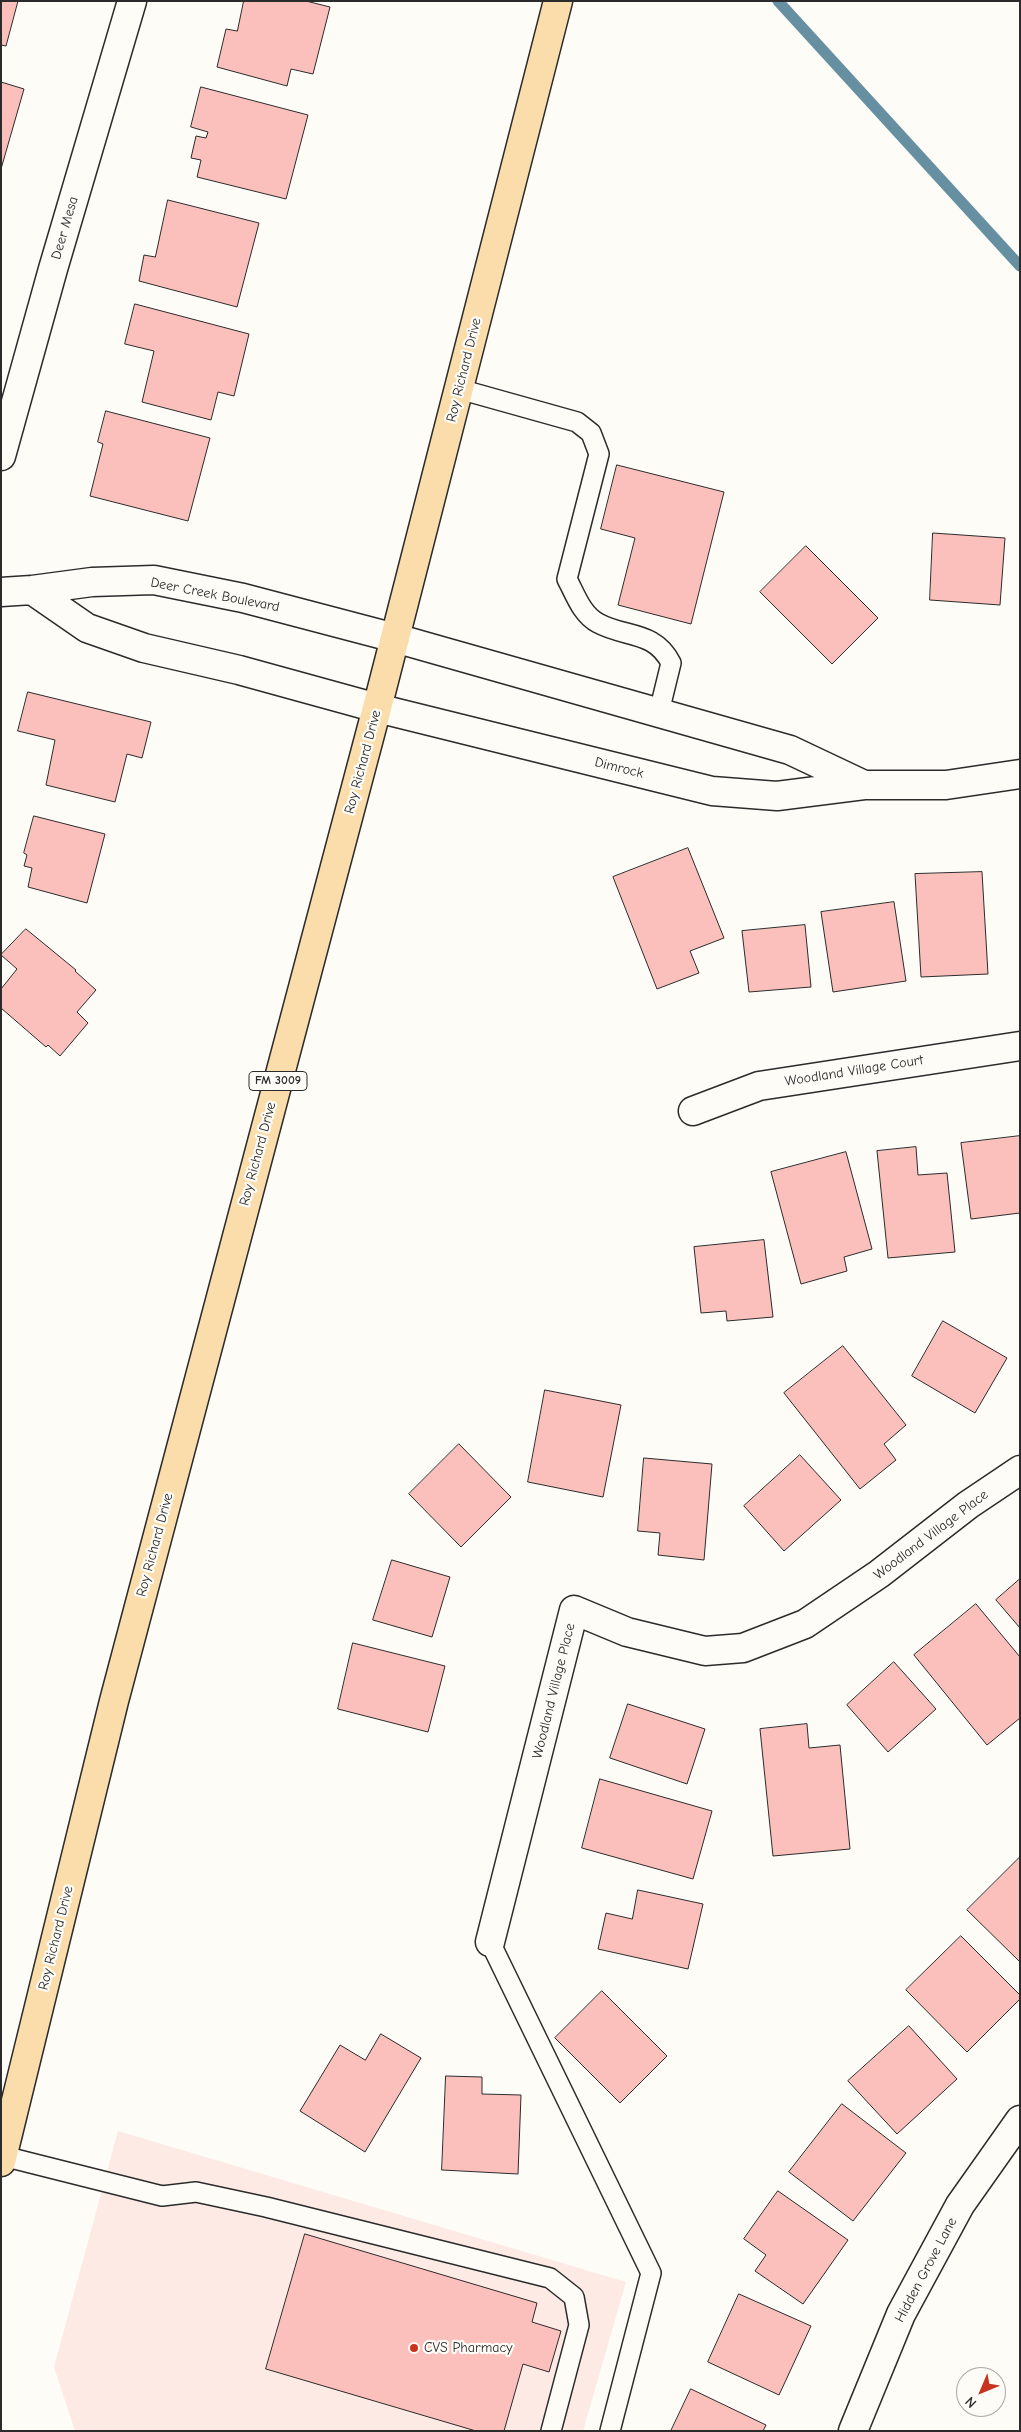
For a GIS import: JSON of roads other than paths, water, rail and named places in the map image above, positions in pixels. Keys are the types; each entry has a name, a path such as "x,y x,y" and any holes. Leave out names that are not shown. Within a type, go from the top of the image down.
{"main road":[{"name":"Roy Richard Drive","path":"2,2159 114,1701 377,708 558,1"}],"street":[{"name":"Deer Mesa","path":"1,456 53,269 132,1"},
{"name":"Deer Creek Boulevard","path":"1,592 92,582 154,580 243,598 395,638"},
{"path":"32,590 87,628 144,648 239,670 377,708"},
{"name":"Dimrock","path":"395,638 790,750 864,785"},
{"name":"Dimrock","path":"377,708 712,791 777,796 864,785 946,785 1020,774"},
{"name":"Woodland Village Court","path":"692,1111 759,1086 1020,1046"},
{"name":"Woodland Village Place","path":"490,1942 574,1610 627,1632 705,1651 743,1648 804,1624 880,1574 968,1505 1020,1470"},
{"name":"Hidden Grove Lane","path":"853,2431 901,2314 919,2280 960,2205 1020,2120"}],"lane":[{"path":"459,389 577,422 591,433 598,454 567,579 585,612 597,623 646,639 664,651 671,663 659,712"},
{"path":"490,1942 652,2273 610,2431"},
{"path":"2,2159 162,2196 196,2192 266,2207 550,2278 574,2297 579,2325 551,2431"}],"waterway":[{"path":"778,1 1020,266"}],"place":[{"name":"CVS Pharmacy","path":"414,2348"}]}
